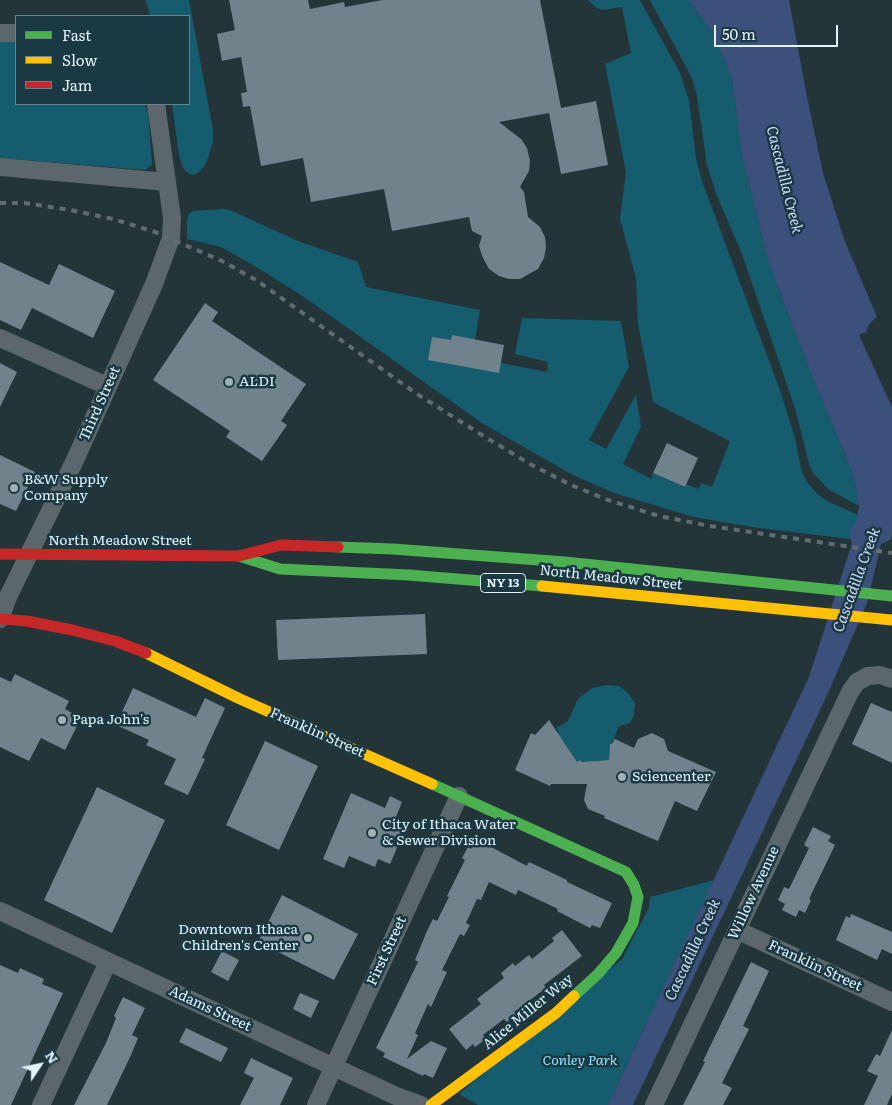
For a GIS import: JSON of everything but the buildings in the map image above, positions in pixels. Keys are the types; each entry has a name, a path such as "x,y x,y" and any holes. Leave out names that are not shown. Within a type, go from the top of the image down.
{"main road":[{"name":"North Meadow Street","path":"0,554 239,556 281,545 393,548 556,561 892,596"},
{"name":"North Meadow Street","path":"239,556 280,569 419,576 579,589 892,620"},
{"name":"Franklin Street","path":"0,619 72,630 115,640 147,652 240,699 626,872"},
{"name":"Alice Miller Way","path":"431,1105 450,1093 556,1013 604,967 616,952 633,923 638,897 634,885 626,872"}],"street":[{"path":"0,34 15,33"},
{"name":"Third Street","path":"0,619 8,597 162,267 170,238 172,218 156,105"},
{"path":"0,167 167,182"},
{"path":"0,338 108,386"},
{"name":"Willow Avenue","path":"654,1105 846,700 857,682 868,676 880,675 892,679"},
{"name":"First Street","path":"316,1105 459,796"},
{"name":"Adams Street","path":"0,911 396,1096 421,1105"},
{"name":"Franklin Street","path":"737,930 892,1002"},
{"path":"41,1105 108,962"}],"green space":[{"path":"146,0 189,0 213,130 213,142 206,164 199,172 193,175 183,168 179,155 172,105 190,105 190,15 150,15"},
{"path":"588,0 640,0 680,73 689,100 696,158 702,181 781,393 795,438 801,469 807,482 816,493 827,501 858,515 854,528 849,534 851,539 758,528 694,517 614,493 571,474 482,423 304,297 253,265 221,247 187,239 187,220 189,214 193,211 224,209 232,211 298,241 358,262 366,287 480,310 475,340 501,363 547,372 548,362 515,354 522,318 621,321 629,367 589,440 606,449 636,395 641,427 623,464 651,479 653,473 684,487 686,484 699,489 701,483 712,487 730,441 653,401 638,324 636,278 620,219 626,172 605,64 631,53 622,7 603,10 597,8"},
{"path":"650,0 689,0 713,33 732,78 742,155 768,260 810,371 854,476 859,506 828,489 814,474 809,464 796,411 742,254 717,196 707,165 697,97 692,78"},
{"path":"0,40 15,41 15,105 144,105 148,112 152,165 145,170 0,158"},
{"path":"607,685 619,686 628,693 635,703 634,715 630,723 619,726 612,744 610,744 609,760 595,761 586,769 580,760 577,762 557,734 559,732 556,728 568,721 578,699 592,688"},
{"name":"Conley Park","path":"714,880 608,1105 478,1105 459,1094 622,959 649,908 650,897"}],"water":[{"name":"Cascadilla Creek","path":"689,0 789,0 823,173 844,239 877,317 869,324 866,333 866,346 892,402 892,535 890,540 881,544 867,603 829,691 633,1105 608,1105 809,677 852,543 849,534 857,519 859,506 854,476 810,371 768,260 742,155 732,78 713,33"}],"pier":[{"path":"865,332 868,345 892,396 892,407 859,335"}],"railway":[{"path":"0,203 25,203 113,219 155,232 222,261 256,280 417,394 482,435 530,464 571,485 608,500 659,516 710,526 892,553"}],"traffic: fast":[{"path":"338,547 393,549 565,562 892,596"},
{"path":"239,556 280,569 409,575 542,586"},
{"path":"432,784 626,872 634,885 638,897 633,923 616,953 598,974 574,996"}],"traffic: slow":[{"path":"542,586 892,620"},
{"path":"146,653 240,699 432,784"},
{"path":"431,1105 556,1013 574,996"}],"traffic: jam":[{"path":"0,554 239,556 281,545 338,547"},
{"path":"0,619 27,621 72,630 115,641 146,653"}],"place":[{"name":"ALDI","path":"229,382"},
{"name":"B&W Supply Company","path":"14,488"},
{"name":"Papa John's","path":"62,720"},
{"name":"Sciencenter","path":"622,777"},
{"name":"City of Ithaca Water & Sewer Division","path":"372,833"},
{"name":"Downtown Ithaca Children's Center","path":"308,938"}]}
